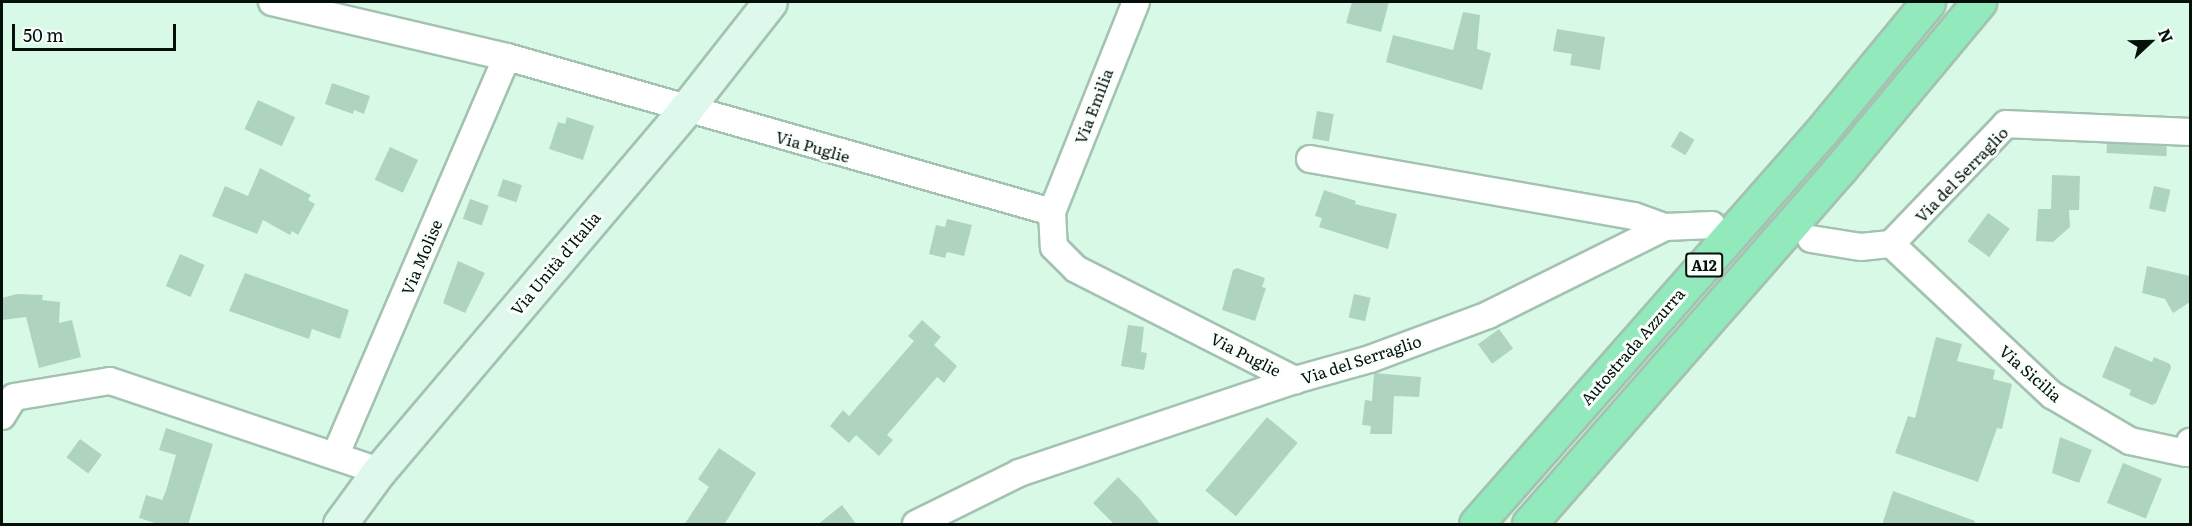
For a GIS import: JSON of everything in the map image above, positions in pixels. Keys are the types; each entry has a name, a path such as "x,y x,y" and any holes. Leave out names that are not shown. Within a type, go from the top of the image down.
{"highway":[{"name":"Autostrada Azzurra","path":"1476,525 1821,132 1928,2"},
{"name":"A12","path":"1529,525 1839,170 1979,2"}],"main road":[{"name":"Via Unità d'Italia","path":"340,525 379,471 685,110 770,2"}],"street":[{"name":"Via Puglie","path":"272,2 507,57 685,110 1052,212 1054,247 1076,269 1262,360 1295,380"},
{"name":"Via Emilia","path":"1052,212 1136,2"},
{"name":"Via Molise","path":"335,456 507,57"},
{"name":"Via del Serraglio","path":"1891,244 2006,124 2190,132"},
{"name":"Via del Serraglio","path":"1310,159 1634,216 1665,227 1712,225"},
{"name":"Via del Serraglio","path":"916,525 1019,473 1295,380 1370,359 1488,315 1665,227"},
{"path":"1811,239 1868,247 1891,244"},
{"name":"Via Sicilia","path":"1891,244 2052,395 2130,441 2186,453 2190,442"},
{"path":"2,416 14,397 110,381 379,471"}],"building":[{"path":"1352,2 1389,2 1381,32 1346,23"},
{"path":"1463,12 1480,15 1477,49 1491,53 1482,90 1386,62 1393,35 1453,50"},
{"path":"1557,29 1605,37 1600,70 1570,65 1572,54 1553,51"},
{"path":"332,83 370,96 364,114 354,110 353,114 325,104"},
{"path":"258,100 295,117 282,146 244,129"},
{"path":"1317,111 1334,114 1329,142 1312,139"},
{"path":"567,117 594,126 583,160 549,149 558,122 565,124"},
{"path":"1680,131 1695,140 1685,155 1671,146"},
{"path":"2107,143 2167,146 2166,156 2106,153"},
{"path":"390,147 418,160 403,193 375,180"},
{"path":"260,168 311,195 308,200 315,204 298,235 292,231 290,235 263,220 257,234 212,216 225,186 248,196"},
{"path":"2052,175 2080,176 2079,210 2069,210 2070,227 2053,242 2036,241 2038,209 2051,209"},
{"path":"503,179 522,185 516,202 497,196"},
{"path":"2154,186 2171,190 2165,212 2149,208"},
{"path":"1324,190 1356,201 1355,204 1397,214 1388,249 1319,227 1322,218 1315,216"},
{"path":"470,199 489,206 482,226 463,219"},
{"path":"1988,213 2010,229 1989,257 1967,241"},
{"path":"947,219 972,225 964,256 947,252 945,258 929,254 936,225 945,227"},
{"path":"180,254 205,265 190,297 166,286"},
{"path":"458,261 485,273 465,313 443,303"},
{"path":"2147,266 2190,276 2190,302 2173,313 2165,299 2142,293"},
{"path":"1237,268 1265,278 1262,287 1266,288 1255,321 1222,310 1233,270"},
{"path":"245,273 349,310 340,339 312,329 309,339 229,311"},
{"path":"17,294 43,295 42,300 60,302 59,323 72,320 81,357 39,368 26,317 2,320 2,298"},
{"path":"1354,294 1371,298 1365,321 1349,317"},
{"path":"922,320 941,337 934,345 957,366 944,383 937,377 887,435 893,440 879,456 856,435 849,443 830,426 843,410 849,416 914,341 908,336"},
{"path":"1128,325 1144,327 1141,352 1147,353 1144,370 1121,366"},
{"path":"1499,329 1513,348 1492,364 1478,344"},
{"path":"1936,337 1962,344 1957,361 1995,370 1993,379 2012,384 2002,429 1997,428 1978,482 1895,453 1908,416 1915,418"},
{"path":"2115,346 2152,362 2154,357 2170,364 2171,368 2156,403 2152,405 2129,395 2131,390 2102,377"},
{"path":"1374,373 1421,377 1419,397 1394,396 1392,434 1370,434 1371,426 1362,425 1365,400 1372,401"},
{"path":"1267,417 1298,443 1236,516 1205,491"},
{"path":"166,428 213,444 188,525 161,525 139,518 146,495 162,500 166,491 176,455 159,450"},
{"path":"2060,437 2092,450 2079,483 2052,473"},
{"path":"80,439 102,455 88,473 66,458"},
{"path":"719,448 756,473 724,525 684,525 709,487 698,479"},
{"path":"2123,463 2162,479 2146,519 2107,503"},
{"path":"1118,477 1161,525 1115,525 1093,503"},
{"path":"1893,491 1975,521 1974,525 1882,525"},
{"path":"842,505 857,525 817,525"}],"tunnel":[{"path":"1721,226 1798,237"}]}
